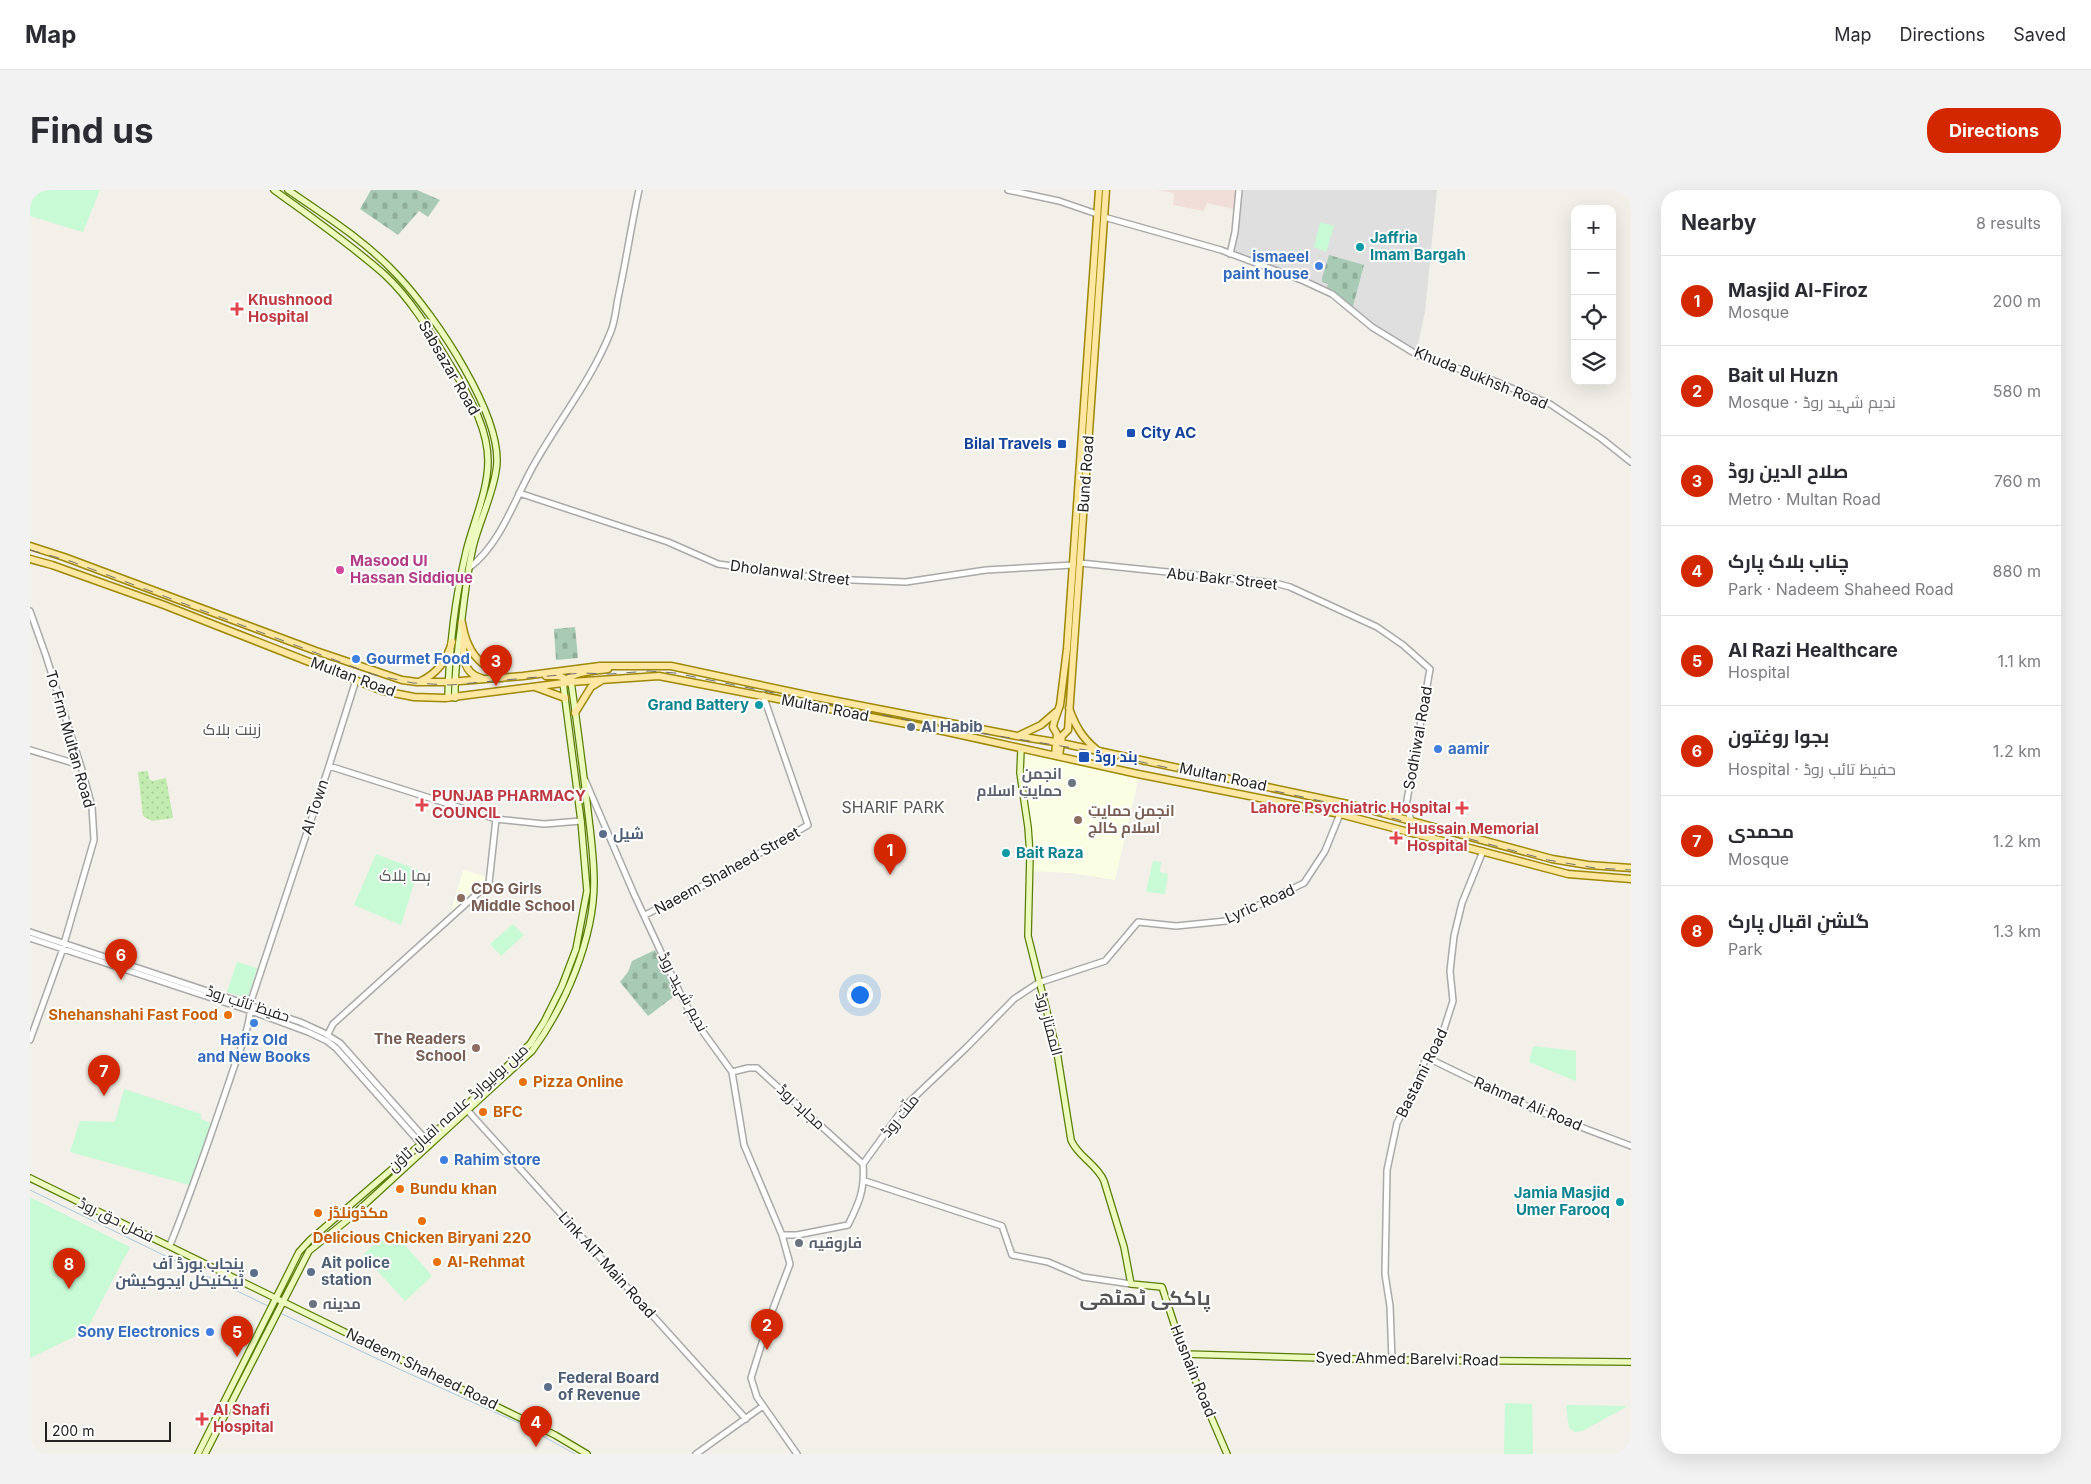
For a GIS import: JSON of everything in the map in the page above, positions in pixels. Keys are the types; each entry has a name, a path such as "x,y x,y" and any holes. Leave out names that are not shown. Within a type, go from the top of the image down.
{"main road":[{"name":"Sabsazar Road","path":"288,190 346,230 398,275 428,311 459,361 484,408 493,432 497,451 496,470 469,554 470,567 452,682"},
{"name":"Bund Road","path":"1057,755 1059,742 1068,730 1076,564 1099,190"},
{"name":"Bund Road","path":"1076,564 1106,190"},
{"name":"Sabsazar Road","path":"278,191 386,276 417,314 466,392 482,428 488,461 452,642 452,698"},
{"name":"Multan Road","path":"30,546 379,673 418,682 452,682 502,678 600,666 671,666 762,686 1017,736 1059,742 1352,805 1534,854 1588,865 1631,868"},
{"name":"Multan Road","path":"30,559 52,564 164,605 356,680 397,694 414,697 452,698 567,681 659,676 943,731 1138,774 1340,814 1577,876 1631,879"},
{"name":"Bund Road","path":"1059,742 1053,727 1059,710 1075,583"},
{"path":"462,624 464,636 462,651 465,663 468,670 475,677 482,679"},
{"path":"464,636 475,657 502,678"},
{"path":"418,682 439,669 448,654 452,642"},
{"path":"524,676 559,676 567,681 579,674 625,666"},
{"path":"575,713 591,687 605,679"},
{"name":"مین بولیوارڈ علامہ اقبال ٹاؤن","path":"198,1454 299,1252 478,1094 530,1044 544,1022 562,986 578,943 587,892 581,821 565,698 567,681"},
{"name":"مین بولیوارڈ علامہ اقبال ٹاؤن","path":"205,1454 309,1251 351,1217 532,1051 548,1029 573,978 591,915 594,883 584,778 575,713 567,681"},
{"path":"533,686 565,698"},
{"path":"1068,707 1079,732 1097,750"},
{"path":"1017,736 1040,725 1059,710"},
{"name":"الممتاز روڈ","path":"1021,749 1020,773 1030,855 1028,936 1038,983 1058,1052 1071,1140 1076,1149 1100,1172 1104,1181 1124,1247 1131,1284"},
{"path":"1531,865 1534,854"},
{"name":"فضل حق روڈ","path":"30,1178 170,1245 281,1304"},
{"name":"Husnain Road","path":"1131,1284 1162,1287 1184,1354 1227,1454"},
{"name":"Nadeem Shaheed Road","path":"281,1304 555,1435 587,1454"},
{"name":"Syed Ahmed Barelvi Road","path":"1184,1354 1392,1360 1631,1362"}],"street":[{"path":"470,567 485,554 538,458 586,384 612,329 639,190"},
{"path":"1008,190 1059,201 1097,214"},
{"path":"1230,254 1236,232 1239,190"},
{"name":"Khuda Bukhsh Road","path":"1104,217 1230,254 1304,281 1332,294 1372,327 1419,356 1487,378 1550,404 1631,462"},
{"name":"Dholanwal Street","path":"519,492 668,542 718,564 826,579 906,582 986,570 1076,564"},
{"name":"Abu Bakr Street","path":"1076,564 1290,587 1377,627 1403,645 1430,669"},
{"name":"To Frm Multan Road","path":"30,611 46,656 92,807 94,840 63,946 30,1040"},
{"name":"Sodhiwal Road","path":"1411,820 1406,806 1430,669"},
{"path":"329,766 356,680"},
{"name":"Naeem Shaheed Street","path":"645,916 712,882 808,825 763,695"},
{"path":"30,750 80,765"},
{"name":"AI Town","path":"170,1245 215,1125 251,1011 251,1004 329,766 496,819 544,824 581,821"},
{"name":"ندیم شہید روڈ","path":"584,778 634,894 693,1018 732,1072 744,1144 782,1235 790,1264 771,1314 751,1378 757,1397 797,1454"},
{"name":"Sodhiwal Road","path":"1394,816 1406,806"},
{"name":"Lyric Road","path":"1038,983 1105,962 1138,922 1176,926 1226,921 1304,883 1325,851 1340,814"},
{"path":"328,1034 333,1024 490,883 496,819"},
{"name":"Bastami Road","path":"1392,1360 1390,1306 1385,1274 1387,1170 1397,1123 1414,1089 1425,1060 1428,1058 1444,1029 1453,1001 1450,971 1454,936 1462,903 1484,851"},
{"name":"حفیظ تائب روڈ","path":"30,932 63,946 299,1028 327,1042 336,1048 421,1144"},
{"name":"حفیظ تائب روڈ","path":"30,938 63,946 251,1004 328,1034 340,1043 426,1140"},
{"name":"ملّت روڈ","path":"863,1164 905,1106 966,1048 1014,998 1038,983"},
{"name":"Rahmat Ali Road","path":"1428,1058 1534,1109 1631,1146"},
{"name":"مجاہد روڈ","path":"732,1072 757,1068 863,1164"},
{"path":"372,1089 377,1085"},
{"name":"Link AIT Main Road","path":"468,1111 746,1419"},
{"path":"782,1235 797,1235 848,1225 862,1196 865,1182 863,1164"},
{"path":"865,1182 1000,1225 1003,1228 1012,1255 1048,1262 1083,1277 1131,1284"},
{"path":"696,1454 763,1406"}],"shaded area":[{"path":"1157,190 1239,190 1238,210 1207,203 1204,211 1173,205 1174,193"},
{"path":"1239,190 1437,190 1425,312 1416,354 1372,327 1332,294 1230,254"},
{"name":"انجمن حمایتِ اسلام کالج","path":"1021,749 1140,772 1115,880 1071,873 1029,871 1028,827 1021,783"},
{"name":"CDG Girls Middle School","path":"463,871 486,877 484,882 450,914"}],"green space":[{"path":"30,190 100,190 83,232 30,216"},
{"path":"371,190 417,190 440,200 428,217 419,211 398,235 360,209"},
{"path":"1320,222 1334,226 1326,252 1314,247"},
{"path":"1329,255 1364,265 1352,310 1332,294 1334,290 1327,288 1328,284 1322,282"},
{"path":"575,627 578,658 556,660 554,629"},
{"path":"148,771 149,779 153,781 166,778 173,818 152,821 143,816 138,772"},
{"path":"376,854 418,870 401,925 354,905"},
{"path":"1153,861 1161,862 1160,872 1168,874 1165,894 1146,892"},
{"path":"513,924 524,935 501,956 490,944"},
{"path":"655,950 676,995 648,1016 620,982 628,972 632,961"},
{"path":"237,962 257,968 248,998 227,992"},
{"path":"1533,1046 1576,1051 1576,1081 1529,1062"},
{"path":"124,1089 201,1114 201,1119 215,1125 193,1186 70,1152 80,1121 115,1122"},
{"path":"30,1197 130,1247 86,1331 30,1358"},
{"path":"391,1229 432,1276 405,1301 363,1255"},
{"path":"1505,1403 1532,1404 1533,1454 1504,1454"},
{"path":"1566,1405 1628,1406 1582,1431 1575,1432 1569,1428"}],"waterway":[{"path":"30,1190 270,1307"},
{"path":"280,1313 521,1424 575,1454"}],"railway":[{"path":"30,550 70,561 375,675 413,683 450,685 582,673 610,674 649,671 675,673 942,727 1086,750 1358,809 1548,860 1595,868 1631,870"}],"place":[{"name":"Jaffria Imam Bargah","path":"1360,247"},
{"name":"ismaeel paint house","path":"1319,266"},
{"name":"Khushnood Hospital","path":"237,309"},
{"name":"City AC","path":"1131,433"},
{"name":"Bilal Travels","path":"1062,444"},
{"name":"Masood Ul Hassan Siddique","path":"340,570"},
{"name":"Gourmet Food","path":"356,659"},
{"name":"صلاح الدین روڈ","path":"496,686"},
{"name":"Grand Battery","path":"759,705"},
{"name":"Al Habib","path":"911,727"},
{"name":"aamir","path":"1438,749"},
{"name":"بند روڈ","path":"1084,757"},
{"name":"انجمن حمایتِ اسلام","path":"1072,783"},
{"name":"PUNJAB PHARMACY COUNCIL","path":"422,805"},
{"name":"Lahore Psychiatric Hospital","path":"1462,808"},
{"name":"انجمن حمایتِ اسلام کالج","path":"1078,820"},
{"name":"شیل","path":"603,834"},
{"name":"Hussain Memorial Hospital","path":"1396,838"},
{"name":"Bait Raza","path":"1006,853"},
{"name":"Masjid Al-Firoz","path":"890,875"},
{"name":"CDG Girls Middle School","path":"461,898"},
{"name":"بجوا روغتون","path":"121,980"},
{"name":"Shehanshahi Fast Food","path":"228,1015"},
{"name":"Hafiz Old and New Books","path":"254,1023"},
{"name":"The Readers School","path":"476,1048"},
{"name":"Pizza Online","path":"523,1082"},
{"name":"محمدی","path":"104,1096"},
{"name":"BFC","path":"483,1112"},
{"name":"Rahim store","path":"444,1160"},
{"name":"Bundu khan","path":"400,1189"},
{"name":"Jamia Masjid Umer Farooq","path":"1620,1202"},
{"name":"مکڈونلڈز","path":"318,1213"},
{"name":"Delicious Chicken Biryani 220","path":"422,1221"},
{"name":"فاروقیہ","path":"799,1243"},
{"name":"Al-Rehmat","path":"437,1262"},
{"name":"Ait police station","path":"311,1272"},
{"name":"پنجاب بورڈ آف ٹیکنیکل ایجوکیشن","path":"254,1273"},
{"name":"گلشنِ اقبال پارک","path":"69,1289"},
{"name":"مدینہ","path":"313,1304"},
{"name":"Sony Electronics","path":"210,1332"},
{"name":"Bait ul Huzn","path":"767,1350"},
{"name":"Al Razi Healthcare","path":"237,1357"},
{"name":"Federal Board of Revenue","path":"548,1387"},
{"name":"Al Shafi Hospital","path":"202,1419"},
{"name":"چناب بلاک پارک","path":"536,1447"}],"district":[{"name":"زینت بلاک","path":"232,729"},
{"name":"SHARIF PARK","path":"893,807"},
{"name":"ہما بلاک","path":"405,875"},
{"name":"پاککی ٹھٹھی","path":"1145,1298"}]}
